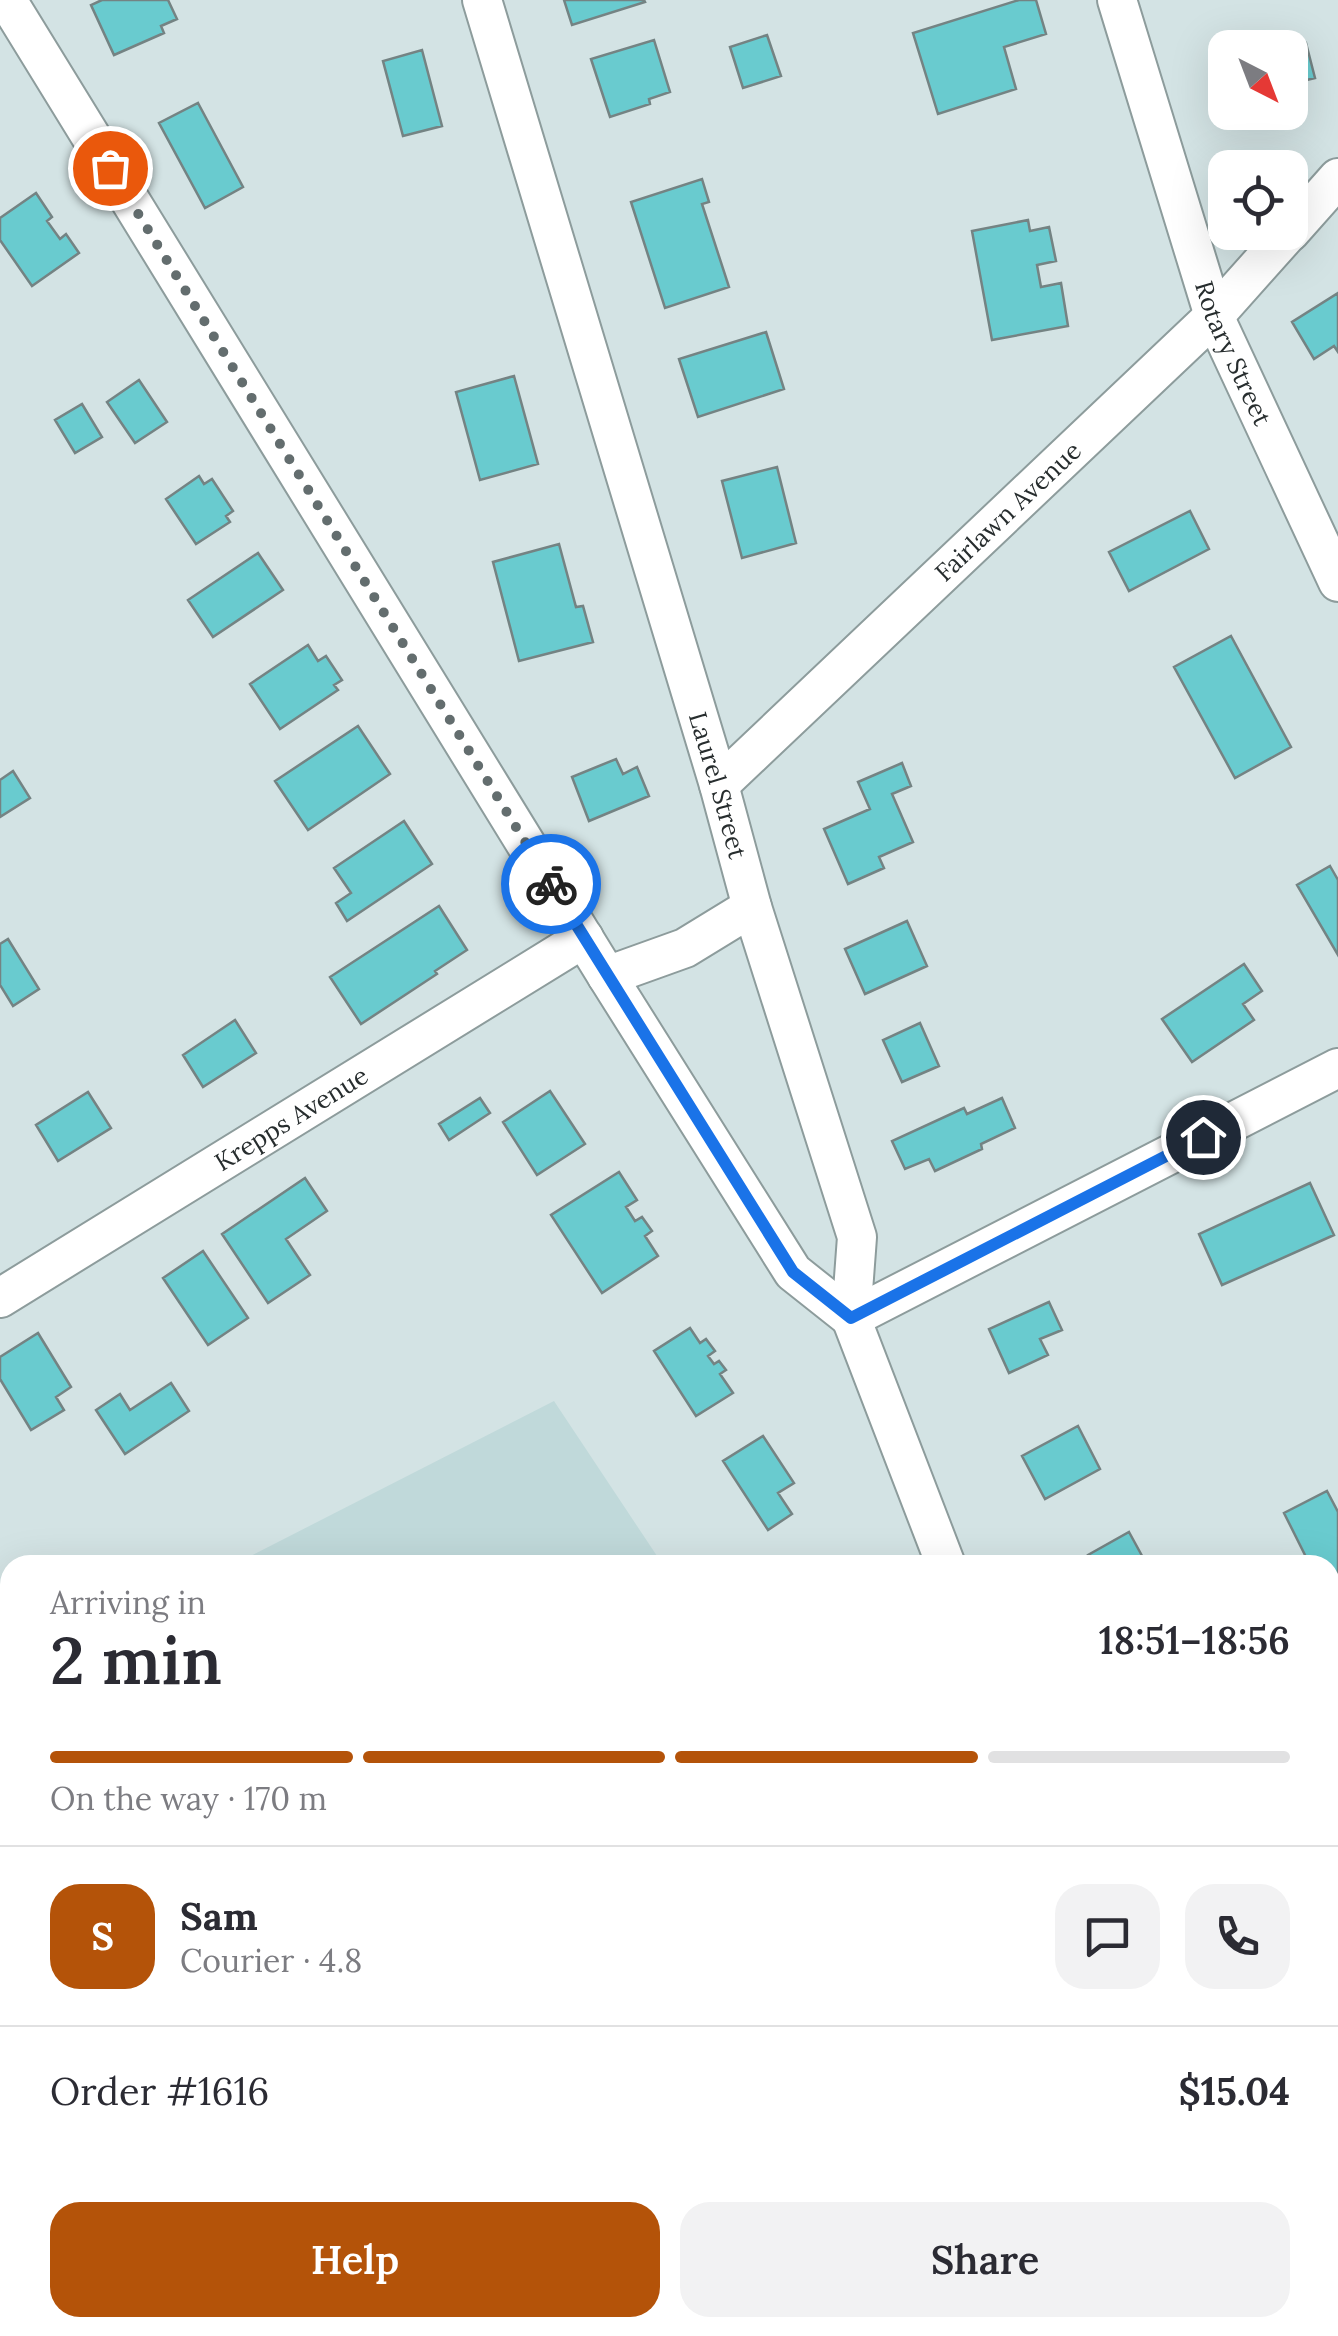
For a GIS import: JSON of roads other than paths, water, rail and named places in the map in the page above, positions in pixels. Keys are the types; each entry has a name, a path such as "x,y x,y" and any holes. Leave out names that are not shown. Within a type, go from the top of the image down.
{"street":[{"path":"8,0 793,1272 851,1318 1338,1068"},
{"name":"Laurel Street","path":"482,0 752,907 857,1237 851,1318 942,1555"},
{"name":"Rotary Street","path":"1117,0 1214,316 1338,582"},
{"name":"Fairlawn Avenue","path":"1308,212 1338,178"},
{"name":"Fairlawn Avenue","path":"718,784 1214,316 1274,250"},
{"path":"607,976 685,948 752,907"},
{"name":"Krepps Avenue","path":"0,1298 584,938"}]}
